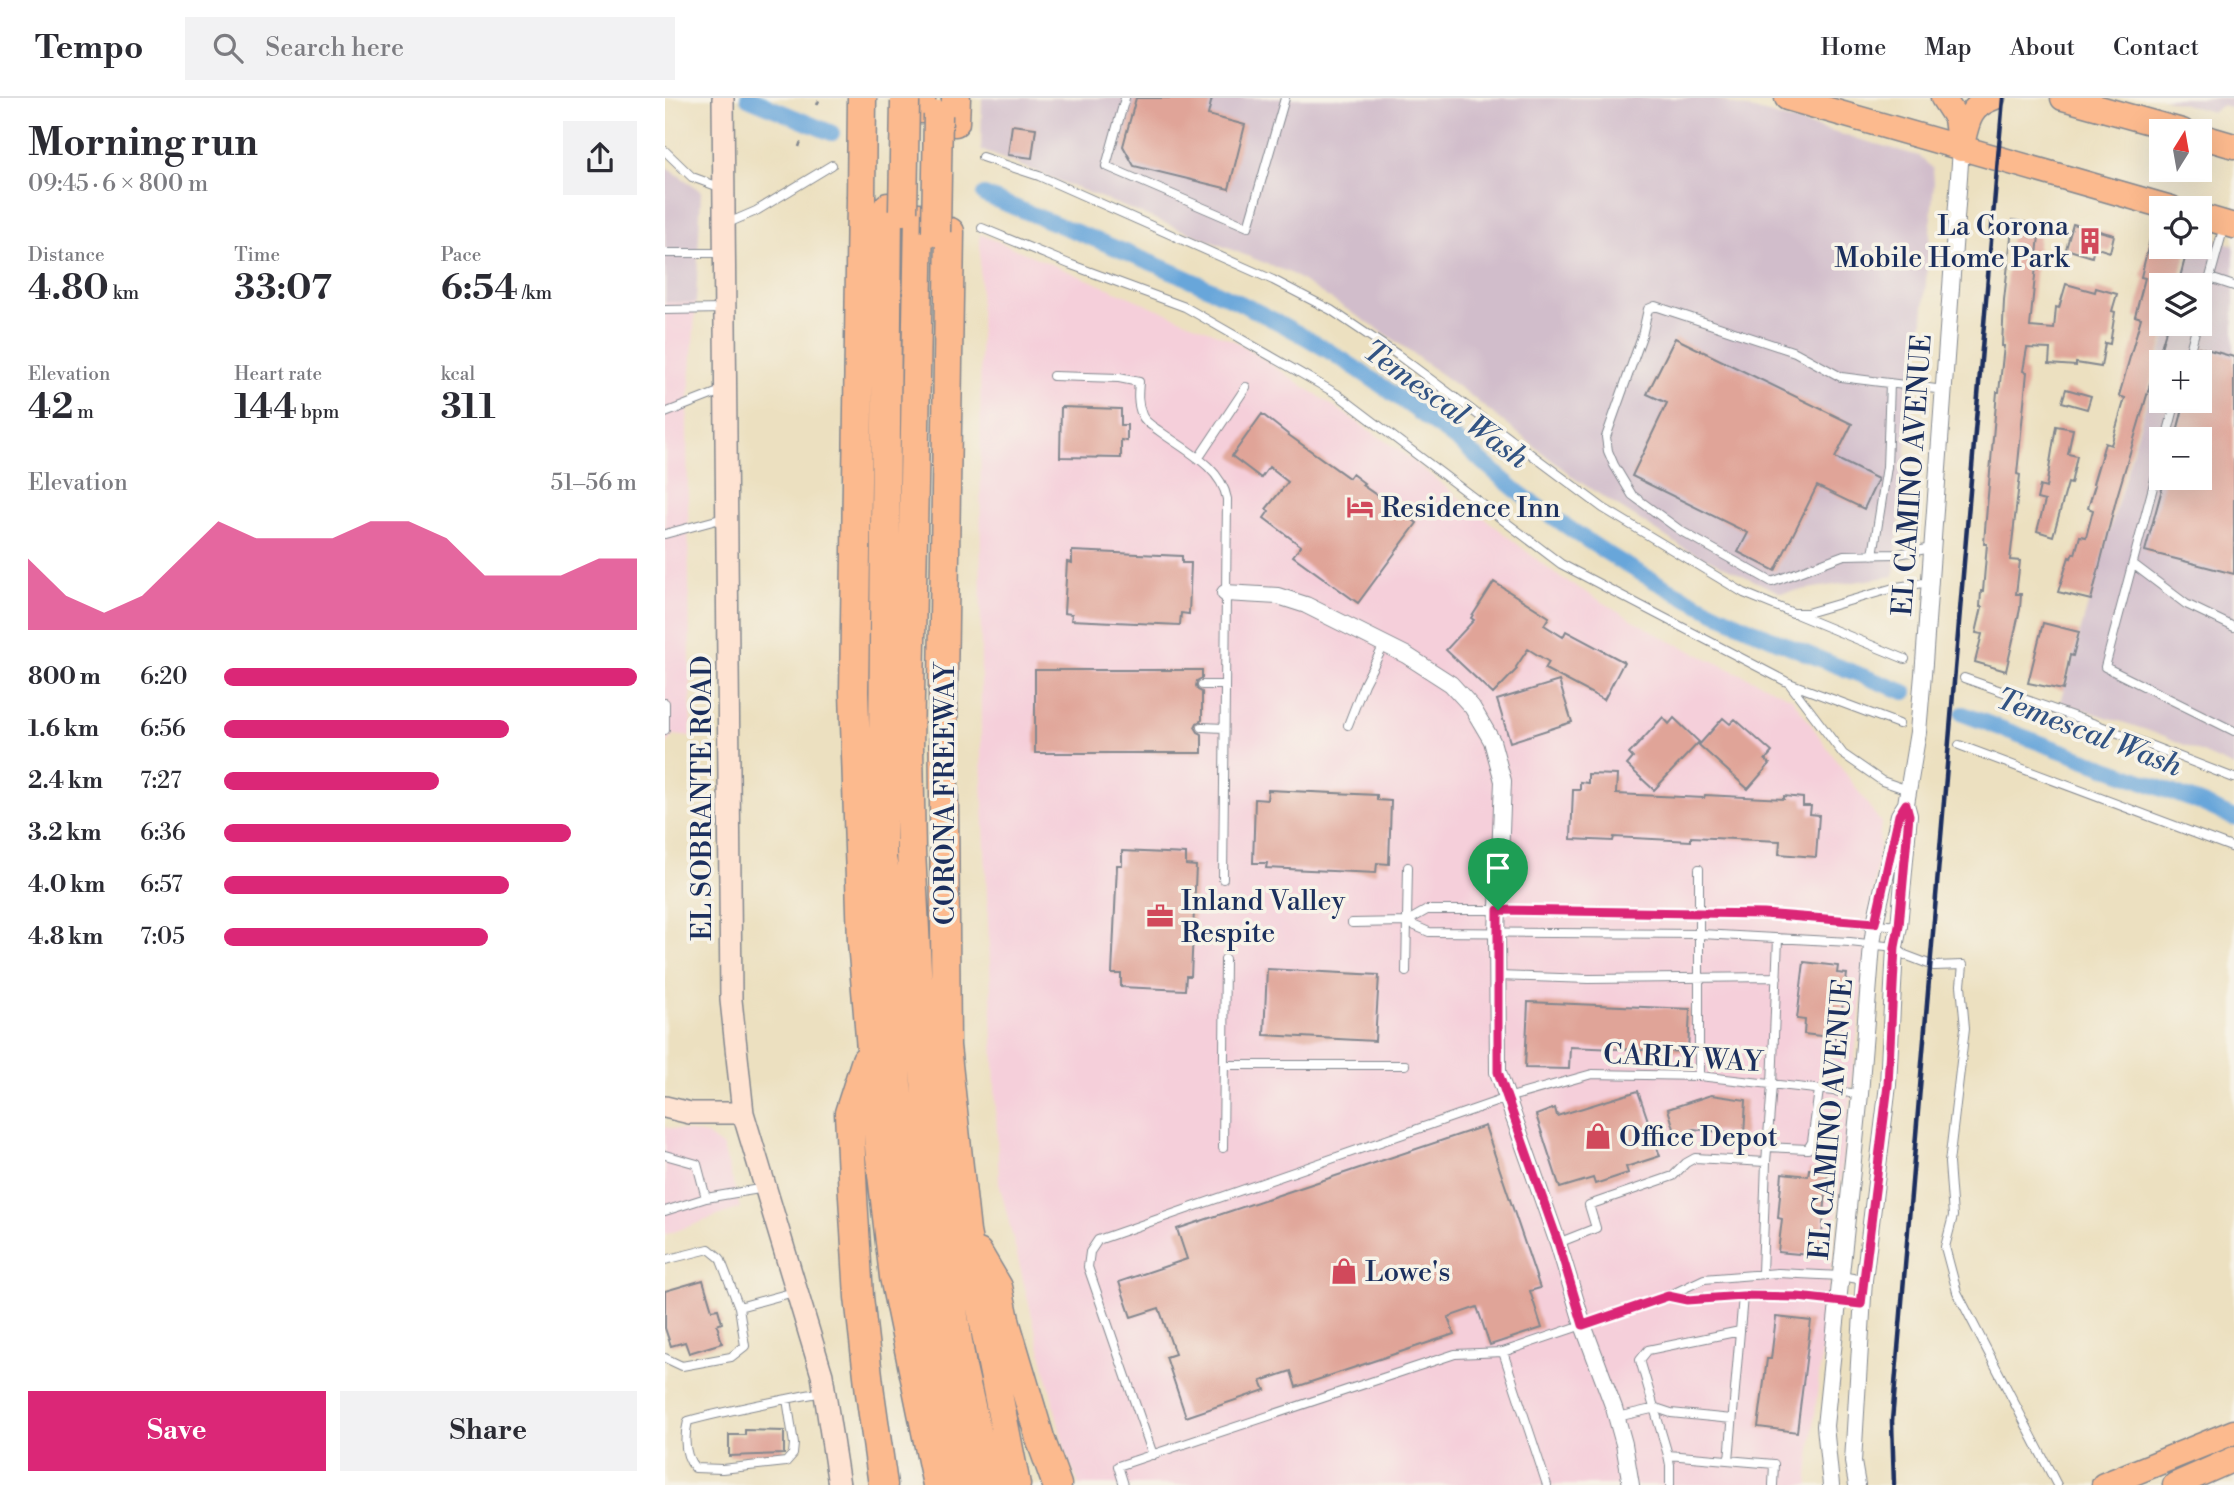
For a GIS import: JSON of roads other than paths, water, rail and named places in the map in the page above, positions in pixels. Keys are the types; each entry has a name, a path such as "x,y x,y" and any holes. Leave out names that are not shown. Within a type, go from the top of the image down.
{"highway":[{"path":"862,98 854,692 862,942 880,1157 894,1277 937,1485"},
{"path":"925,104 882,859 901,886 919,1010 935,1198 962,1367 989,1485"},
{"name":"CORONA FREEWAY","path":"925,104 919,220 943,684 946,1046 966,1232 1016,1485"},
{"path":"919,220 921,852 901,886 892,1006 897,1085 915,1242 932,1349 964,1485"},
{"path":"870,1047 849,1113 859,1297 883,1485"},
{"path":"966,1232 998,1287 1006,1324 1057,1485"}],"main road":[{"path":"1787,98 2149,202"},
{"path":"1943,98 1956,118 1961,149"},
{"path":"1961,149 1969,116 1979,103 1993,98"},
{"path":"2050,98 2071,100 2149,122"},
{"path":"2212,140 2234,146"},
{"path":"2212,220 2229,225"},
{"path":"2104,1485 2234,1433"},
{"path":"2175,1485 2234,1459"}],"street":[{"name":"EL SOBRANTE ROAD","path":"723,98 731,1000 743,1113 823,1375 839,1485"},
{"name":"EL CAMINO AVENUE","path":"1857,1485 1853,1462 1861,1304 1888,1085 1895,947 1909,815 1907,797 1924,663 1961,149"},
{"path":"1225,593 1278,596 1306,605 1385,644 1451,684 1472,707 1492,741 1503,781 1497,932 1498,1072 1617,1418 1632,1485"},
{"name":"EL CAMINO AVENUE","path":"1831,1485 1825,1426 1860,1094 1872,944 1899,815 1907,797"},
{"path":"665,1107 690,1113 743,1113"}],"lane":[{"path":"1125,98 1106,166 1248,227 1285,98"},
{"path":"665,151 692,177 725,189"},
{"path":"982,157 1039,176 1273,280 1331,310 1398,355 1603,508 1744,593 1905,659"},
{"path":"725,224 756,211 832,165"},
{"path":"2212,273 2229,225"},
{"path":"982,228 1185,307 1337,394 1561,564 1789,683 1899,724"},
{"path":"665,253 725,253"},
{"path":"2212,279 2234,286"},
{"path":"1932,548 1898,554 1844,555 1772,582 1681,531 1632,495 1614,465 1606,437 1642,335 1648,309 1655,306 1795,352 1841,377 1944,390"},
{"path":"665,310 726,309"},
{"path":"1053,376 1119,378 1139,382 1138,400 1142,418 1198,459 1216,474 1225,486 1223,879"},
{"path":"1873,555 1887,467 1890,383"},
{"path":"1198,459 1246,387"},
{"path":"665,413 726,390"},
{"path":"2152,490 2105,667 2234,731"},
{"path":"665,534 727,517"},
{"path":"2133,564 2186,604 2234,627"},
{"path":"1793,613 1807,613 1897,587 1930,582"},
{"path":"1348,725 1364,684 1385,644"},
{"path":"1964,678 2095,724 2234,778"},
{"path":"1789,683 1843,754 1907,797"},
{"path":"1202,685 1225,685"},
{"path":"665,704 665,730"},
{"path":"1202,727 1224,728"},
{"path":"1959,745 2234,848"},
{"path":"1406,972 1408,867"},
{"path":"1699,869 1699,1076"},
{"path":"1406,922 1427,909 1764,914 1899,926"},
{"path":"1352,923 1406,922 1429,932 1700,934 1872,944 1895,947 1905,955 1934,966 1963,965 1961,985 1965,1028 1949,1163 1953,1216 1945,1247 1957,1292 2056,1482"},
{"path":"1762,1273 1778,938"},
{"path":"1223,1148 1225,959"},
{"path":"1497,976 1589,979 1777,977"},
{"path":"1224,1065 1405,1065"},
{"name":"CARLY WAY","path":"1153,1455 1088,1267 1090,1252 1098,1240 1507,1098 1592,1074 1699,1076 1860,1094"},
{"path":"1766,1147 1808,1149 1812,1142 1819,1090"},
{"path":"665,1155 697,1164 706,1198"},
{"path":"1558,1242 1596,1228 1589,1205 1673,1176 1695,1158 1766,1162"},
{"path":"665,1211 706,1198 766,1187"},
{"path":"665,1260 709,1249 720,1258 739,1307 745,1346 731,1357 682,1366 665,1358"},
{"path":"1124,1485 1118,1466 1455,1354 1503,1352 1668,1296 1704,1279 1762,1273 1841,1276 1864,1280"},
{"path":"739,1307 797,1291"},
{"path":"1668,1296 1687,1300 1743,1296 1798,1297 1861,1304"},
{"path":"1729,1460 1743,1296"},
{"path":"1670,1485 1668,1455 1640,1360 1648,1350 1740,1331"},
{"path":"1503,1352 1547,1485"},
{"path":"787,1399 794,1444 793,1454 786,1462 722,1469 695,1468 688,1460 685,1434 688,1421 787,1399 825,1391"},
{"path":"1617,1418 1656,1408 1671,1413 1732,1419"},
{"path":"1668,1455 1774,1464 1773,1485"}],"waterway":[{"name":"Temescal Wash","path":"748,98 832,133"},
{"name":"Temescal Wash","path":"984,195 1151,262 1273,319 1331,352 1385,388 1456,440 1525,497 1620,561 1739,624 1905,692"},
{"name":"Temescal Wash","path":"1963,714 2234,818"}],"railway":[{"path":"1894,1485 1892,1421 2003,98"}],"place":[{"name":"La Corona Mobile Home Park","path":"2090,241"},
{"name":"Residence Inn","path":"1360,507"},
{"name":"Inland Valley Respite","path":"1160,916"},
{"name":"Office Depot","path":"1598,1136"},
{"name":"Lowe's","path":"1344,1271"}]}
